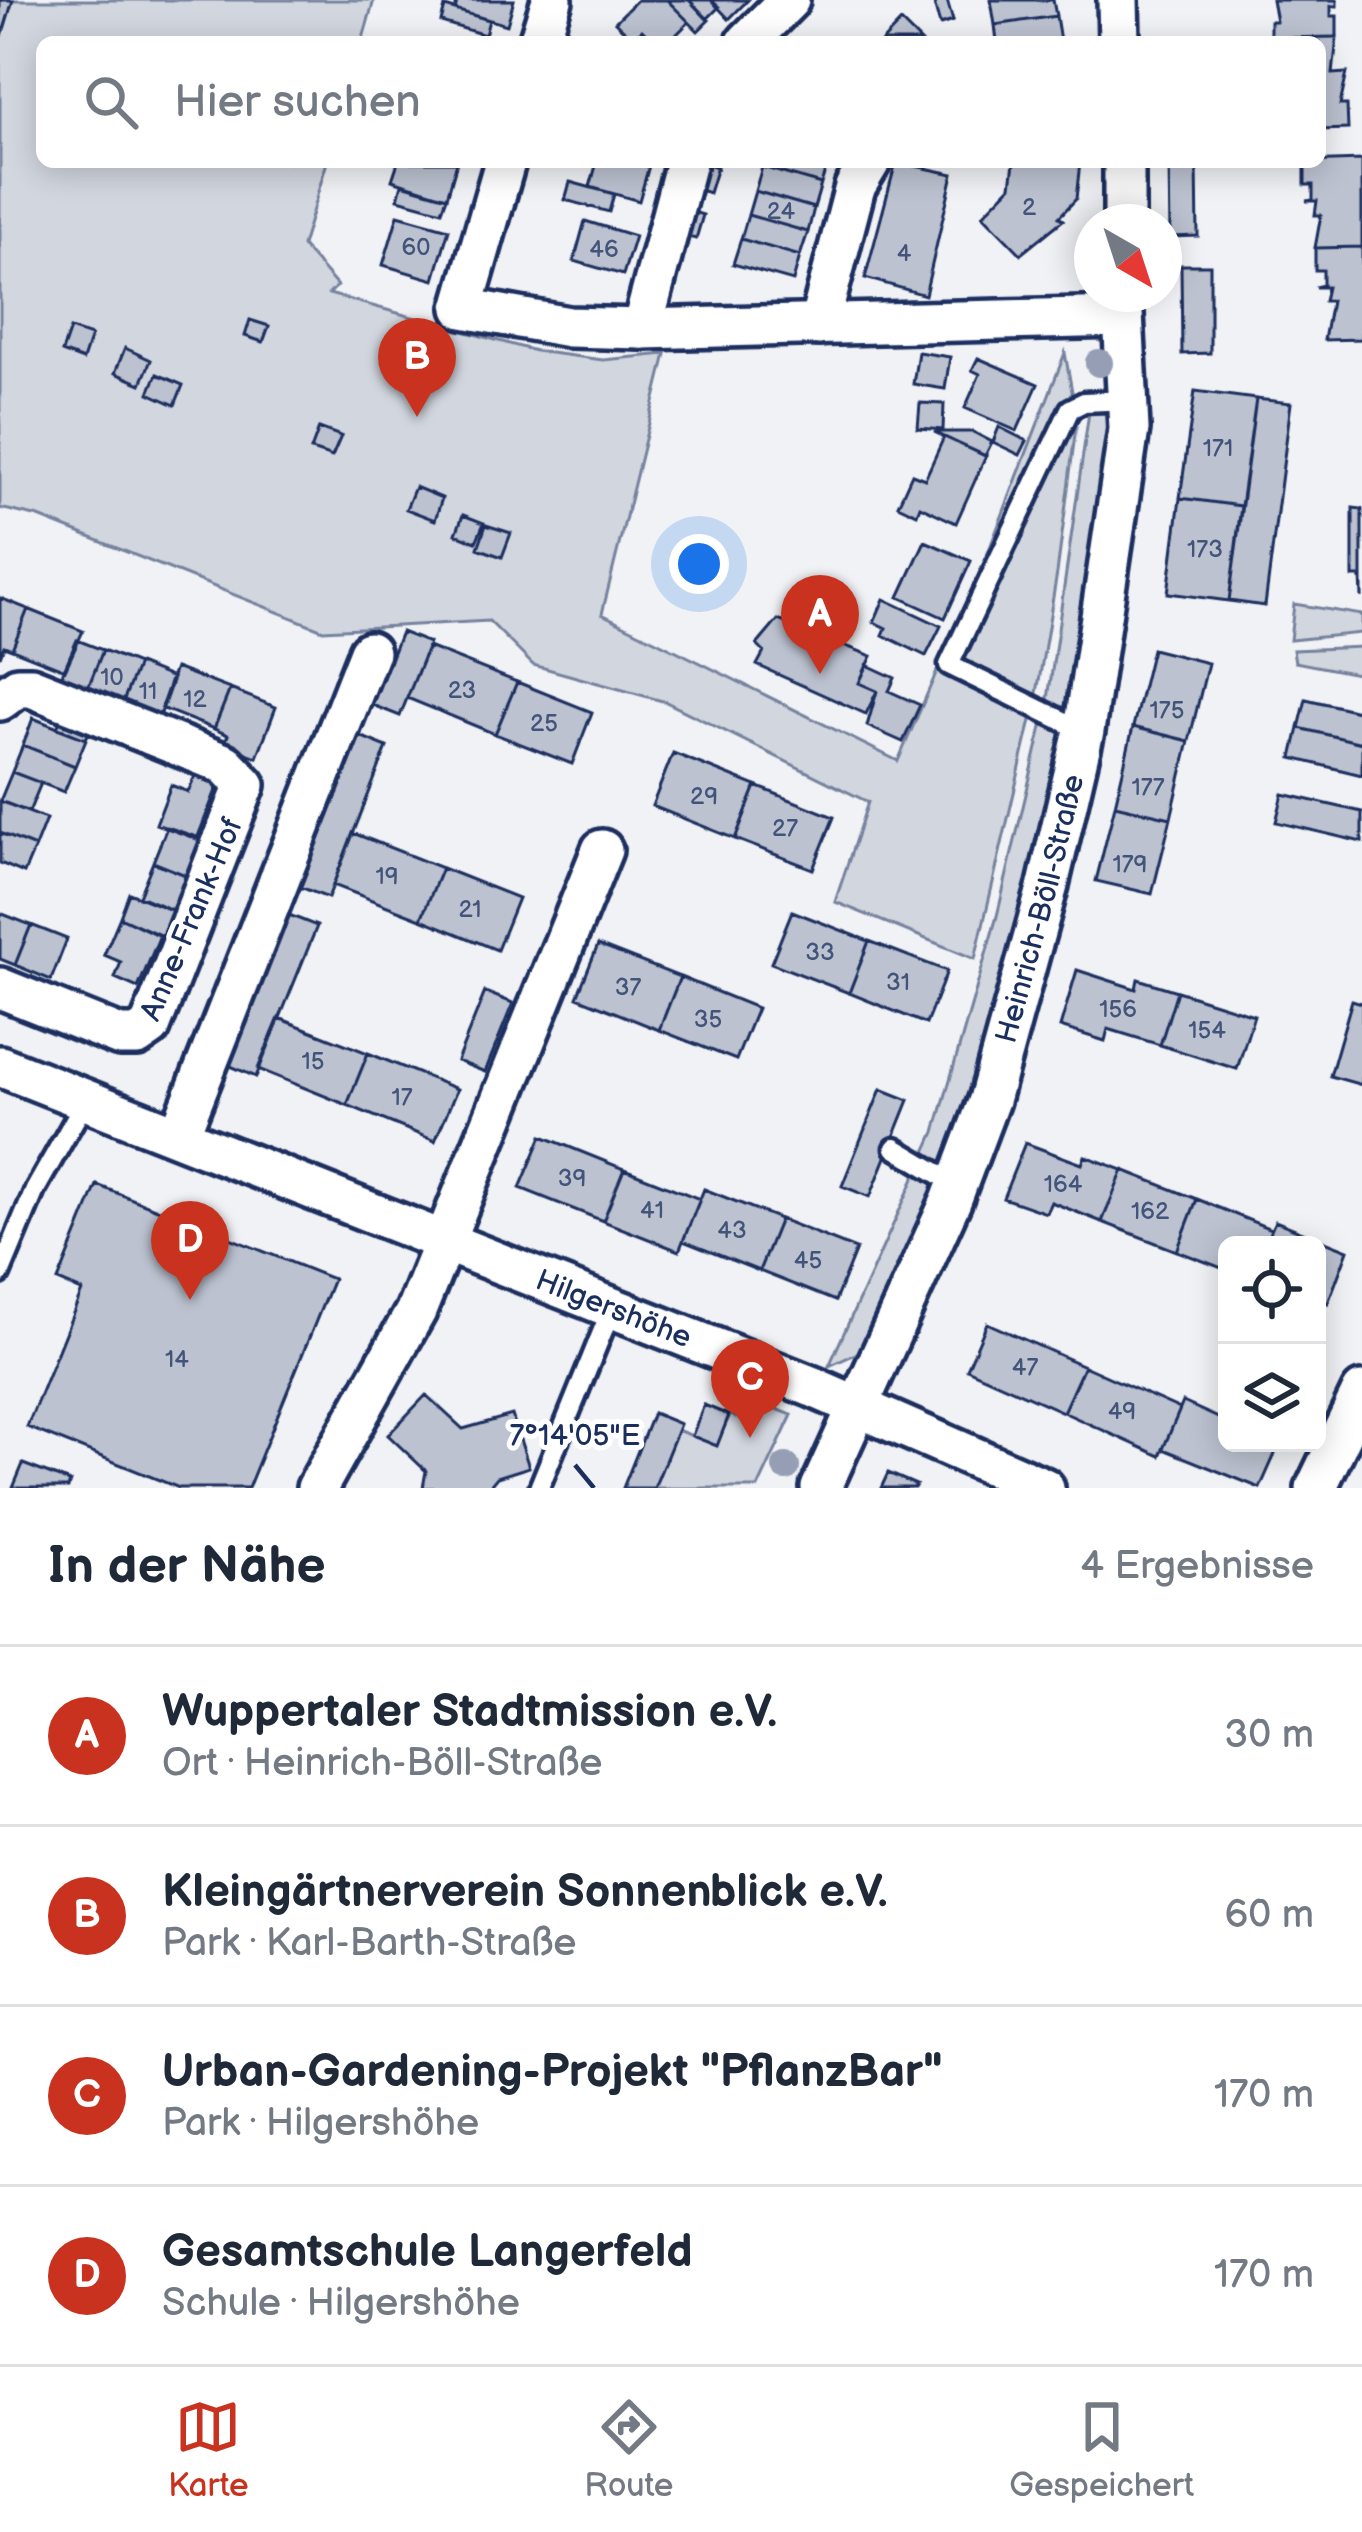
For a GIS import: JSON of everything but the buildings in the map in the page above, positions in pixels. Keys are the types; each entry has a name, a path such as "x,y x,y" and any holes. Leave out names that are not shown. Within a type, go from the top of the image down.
{"street":[{"path":"541,36 552,0"},
{"path":"753,36 789,0"},
{"path":"1118,0 1119,36"},
{"path":"503,168 463,308 569,327 642,329 819,325 1074,308"},
{"path":"642,329 684,168"},
{"path":"819,325 855,187 866,168"},
{"path":"1124,168 1124,204"},
{"name":"Heinrich-Böll-Straße","path":"821,1488 956,1184 1008,1034 1084,731 1129,429 1122,312"},
{"path":"178,1135 369,652"},
{"name":"Anne-Frank-Hof","path":"0,700 18,687 31,687 225,764 245,784 150,1027 136,1036 120,1036 0,988"},
{"path":"317,1488 416,1310 602,850"},
{"name":"Hilgershöhe","path":"4,1078 87,1099 860,1406 1044,1488"},
{"path":"1316,1488 1362,1392"}],"lane":[{"path":"1084,731 949,665 1070,409 1084,402 1127,400"},
{"path":"0,1274 34,1190 87,1099"},
{"path":"895,1148 956,1184"},
{"path":"539,1488 612,1308"}],"shaded area":[{"path":"0,0 374,0 364,36 36,36 36,168 325,168 302,246 337,286 329,294 535,351 603,360 666,354 602,614 898,761 984,563 1065,353 1077,419 1036,699 975,959 835,902 868,802 666,702 533,665 489,621 323,630 39,517 0,508"},
{"path":"1089,412 1115,414 1091,585 1061,756 1001,1008 950,1156 864,1350 829,1366 935,1132 997,916 1047,706"},
{"path":"1294,604 1362,615 1362,633 1290,640"},
{"path":"1362,647 1362,675 1295,662 1293,650"},
{"path":"754,1400 792,1415 758,1488 654,1488 677,1430 716,1445 730,1415 744,1420"}],"place":[{"name":"Kleingärtnerverein Sonnenblick e.V.","path":"417,417"},
{"name":"Wuppertaler Stadtmission e.V.","path":"820,674"},
{"name":"Gesamtschule Langerfeld","path":"190,1300"},
{"name":"Urban-Gardening-Projekt \"PflanzBar\"","path":"750,1438"}]}
